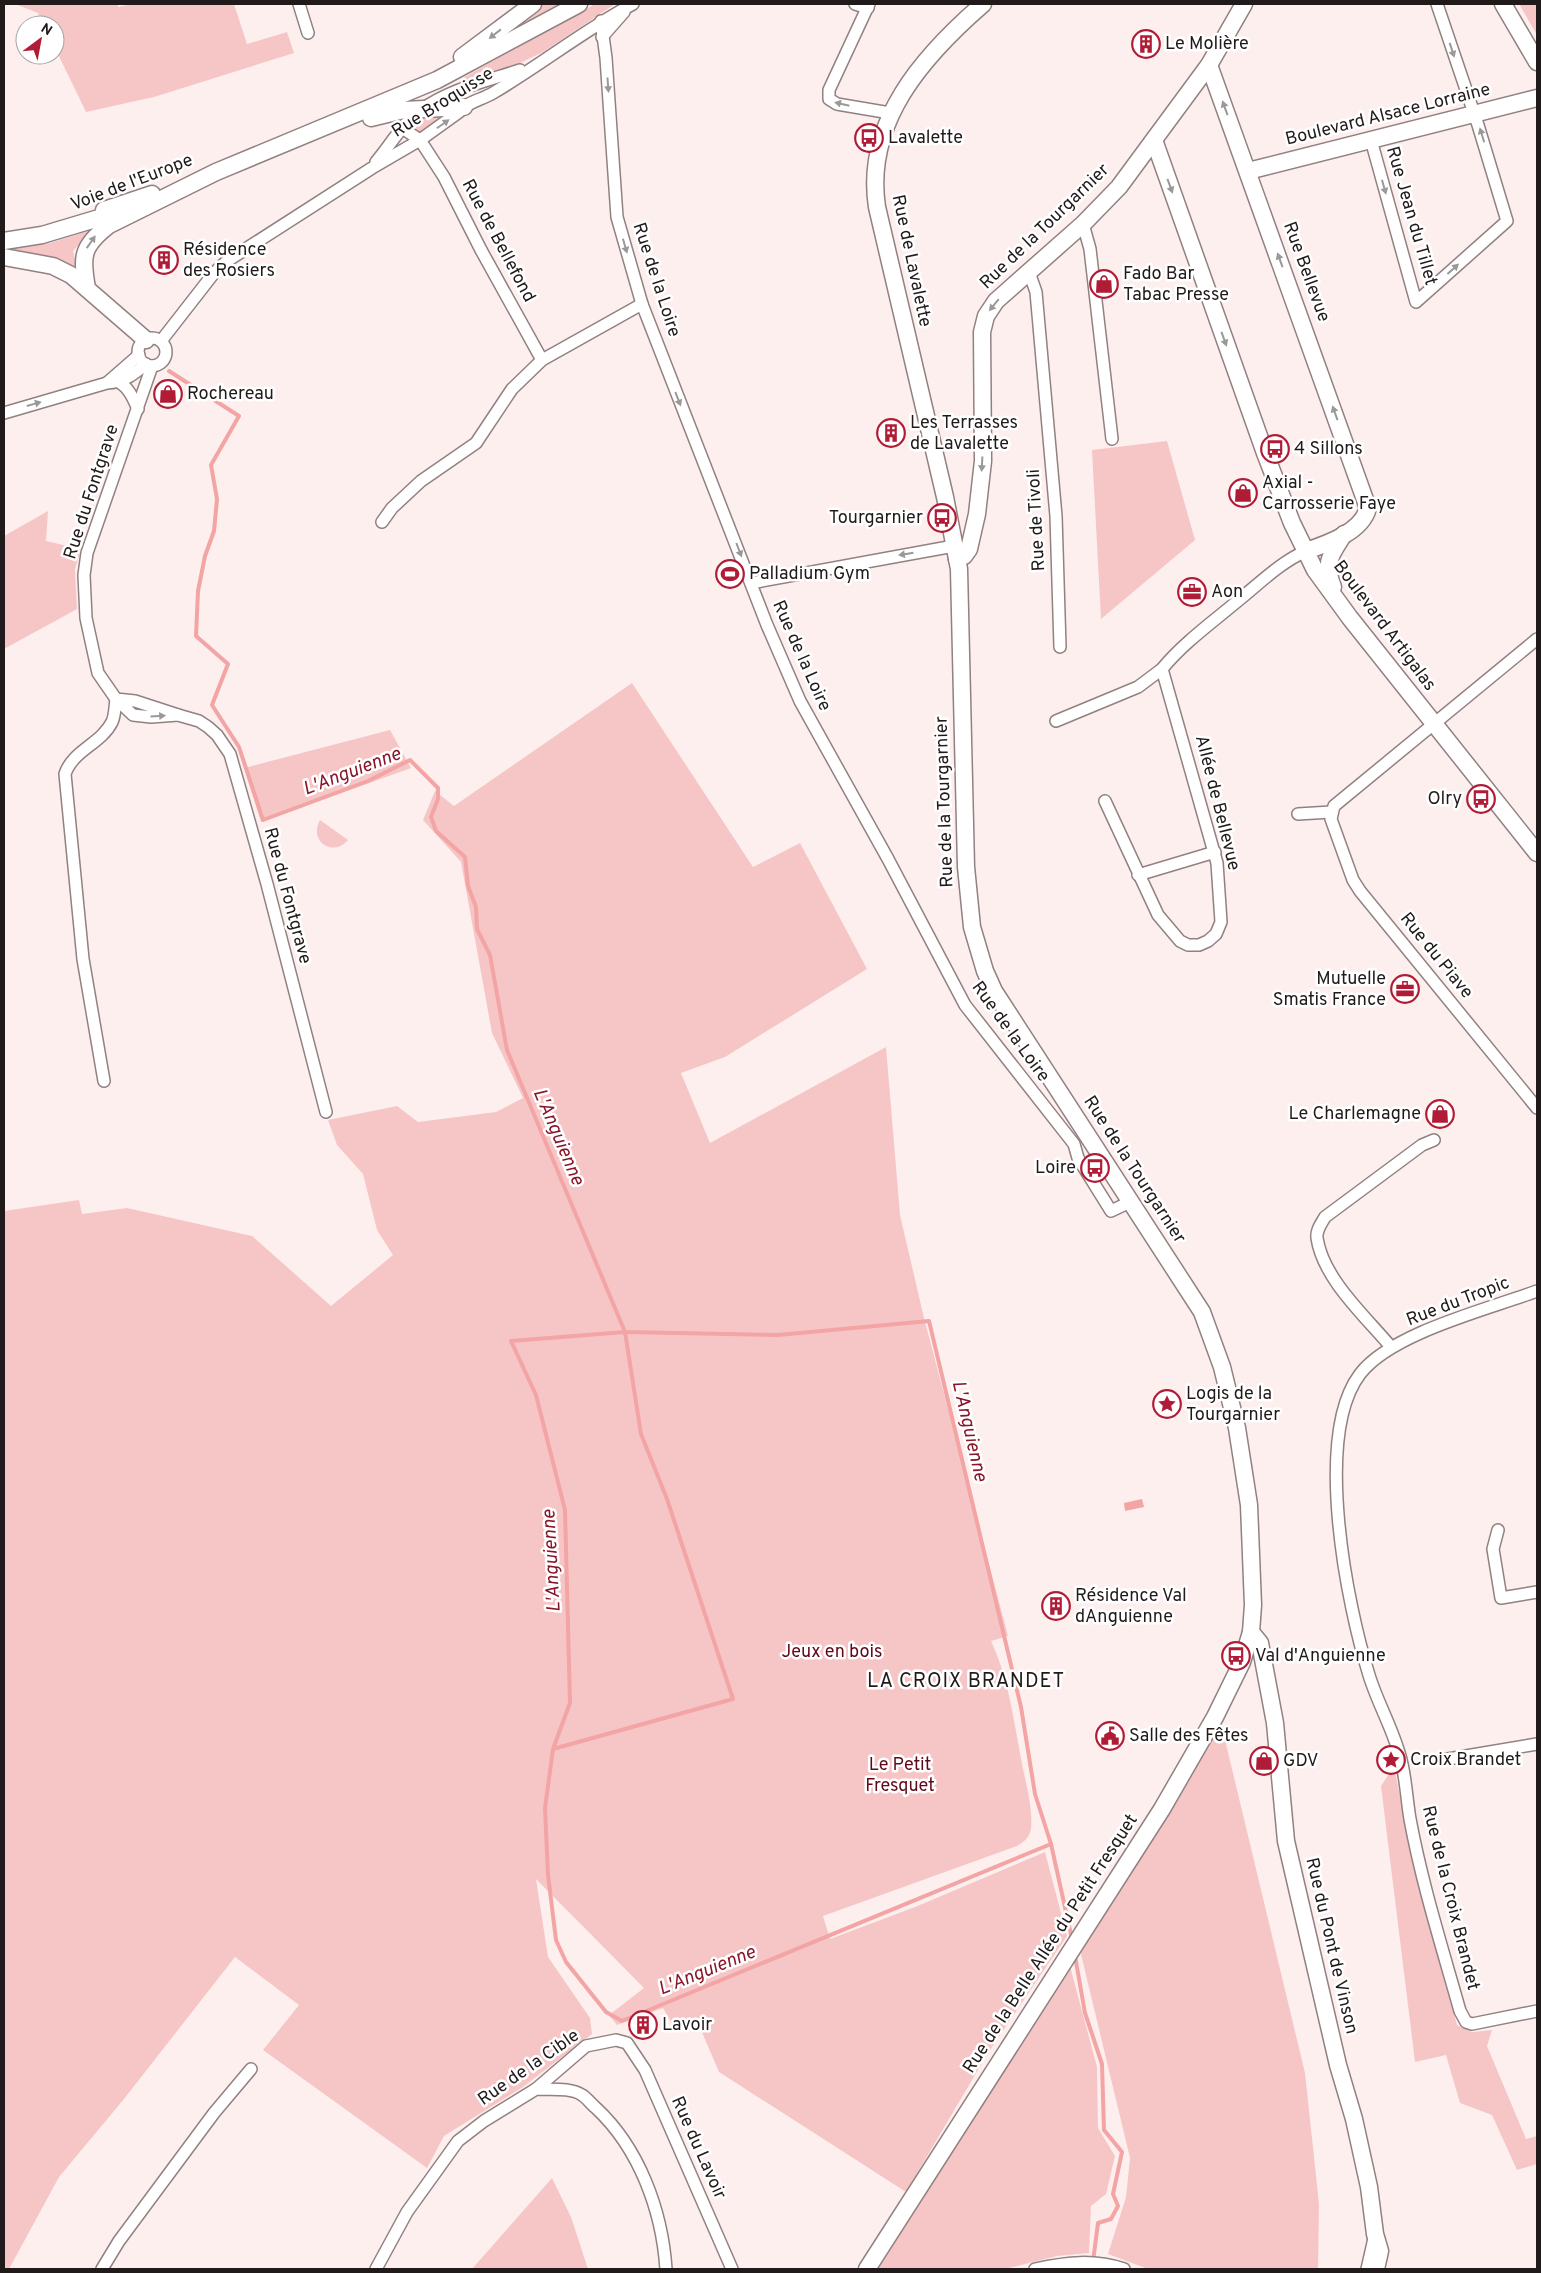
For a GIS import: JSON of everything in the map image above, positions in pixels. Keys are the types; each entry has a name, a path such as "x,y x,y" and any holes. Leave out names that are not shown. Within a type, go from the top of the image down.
{"street":[{"path":"299,4 308,33"},
{"path":"245,160 464,56 533,4"},
{"path":"4,233 30,230 87,216 216,172 437,80 579,4"},
{"path":"855,4 868,6 829,90 829,99 837,104 890,113"},
{"name":"Rue de Lavalette","path":"956,552 876,199 876,162 879,144 890,113 924,65 965,20 983,4"},
{"name":"Rue de la Tourgarnier","path":"956,552 964,556 969,549 981,491 983,461 981,349 983,323 996,301 1083,224 1119,186 1209,65 1244,4"},
{"path":"1437,4 1474,115"},
{"path":"1503,4 1537,62"},
{"path":"602,37 631,5"},
{"name":"Rue Broquisse","path":"154,340 227,261 372,168 420,140 464,107 492,94 600,21 631,5"},
{"name":"Rue de la Loire","path":"600,21 606,58 617,217 642,304 751,582 800,701 888,859 965,1004 1074,1144 1078,1158 1111,1211 1130,1202"},
{"name":"Rue Broquisse","path":"574,40 602,37"},
{"name":"Rue Bellevue","path":"1209,65 1364,492 1368,508 1366,517 1344,534"},
{"name":"Rue Broquisse","path":"372,168 402,128 422,110 459,90 533,66"},
{"name":"Boulevard Alsace Lorraine","path":"1248,170 1537,98"},
{"path":"262,153 393,111 464,107"},
{"name":"Rue Jean du Tillet","path":"1371,140 1416,302 1507,221 1474,115"},
{"path":"402,128 420,140"},
{"name":"Rue de Bellefond","path":"420,140 444,177 481,250 542,360"},
{"name":"Boulevard Artigalas","path":"1154,140 1292,523 1315,570 1433,724 1537,853"},
{"path":"88,288 83,257 93,237 109,225 216,172"},
{"name":"Voie de l'Europe","path":"4,241 42,236 110,216 216,172"},
{"path":"1083,224 1090,249 1112,439"},
{"path":"4,257 53,266 71,275 166,348 165,357 160,363 145,362 113,382 4,413"},
{"name":"Rue de Tivoli","path":"1029,272 1036,292 1056,516 1060,647"},
{"path":"382,522 392,508 421,481 476,442 512,389 542,360 642,304"},
{"path":"145,362 140,346 154,340"},
{"name":"Rue du Fontgrave","path":"145,362 138,409 87,553 84,575 86,618 98,673 116,699 133,715 151,717 178,715 199,721 217,735 230,754 267,884 326,1112"},
{"name":"Rue du Fontgrave","path":"113,382 125,386 138,409"},
{"path":"1056,720 1138,687 1162,669 1170,659 1290,559 1344,534"},
{"path":"1342,606 1327,567 1329,558 1344,534"},
{"path":"751,582 956,552"},
{"name":"Rue de la Tourgarnier","path":"956,552 961,596 966,850 972,927 994,991 1202,1312 1222,1367 1237,1428 1249,1505 1253,1555 1251,1632"},
{"path":"1298,814 1331,812 1334,806 1537,639"},
{"name":"Allée de Bellevue","path":"1105,801 1158,915 1180,941 1188,945 1199,945 1216,934 1221,922 1215,852 1162,669"},
{"path":"104,1081 83,958 65,774 68,765 74,758 104,734 112,721 116,699"},
{"name":"Rue du Piave","path":"1331,812 1331,819 1353,880 1537,1108"},
{"path":"1138,874 1215,852"},
{"path":"1391,1347 1341,1290 1326,1264 1317,1238 1319,1227 1325,1217 1422,1145 1434,1140"},
{"path":"1104,1197 1120,1187"},
{"name":"Rue du Tropic","path":"1391,1347 1436,1327 1537,1291"},
{"name":"Rue de la Croix Brandet","path":"1391,1347 1374,1359 1356,1380 1344,1402 1339,1425 1338,1526 1355,1620 1370,1678 1402,1762 1410,1818 1426,1889 1460,2011 1466,2022 1472,2024 1537,2011"},
{"path":"1498,1530 1493,1549 1501,1598 1537,1592"},
{"name":"Rue du Pont de Vinson","path":"1251,1632 1260,1643 1275,1723 1286,1841 1338,2065 1354,2119 1369,2187 1375,2234 1367,2269"},
{"name":"Rue de la Belle Allée du Petit Fresquet","path":"867,2269 1162,1810 1234,1681 1251,1632"},
{"path":"1442,1760 1537,1744"},
{"name":"Rue de la Cible","path":"376,2269 407,2212 458,2141 484,2121 536,2089 586,2046 616,2040 627,2043"},
{"name":"Rue du Lavoir","path":"627,2043 645,2070 732,2269"},
{"path":"102,2269 119,2241 214,2113 251,2069"},
{"path":"536,2089 565,2090 581,2094 606,2117 628,2144 654,2206 664,2249 666,2269"},
{"path":"1375,2234 1380,2250 1376,2269"},
{"path":"1036,2269 1086,2261 1100,2262 1124,2269"}],"green space":[{"path":"15,4 118,4 118,7 132,4 234,4 247,44 287,32 294,53 154,97 86,112 63,65 65,65 65,15 39,15"},
{"path":"541,4 562,4 492,43"},
{"path":"595,4 615,4 543,52 503,71 460,82 461,79"},
{"path":"1519,4 1537,4 1537,35"},
{"path":"453,113 421,133 410,127 422,117"},
{"path":"92,230 73,251 78,271 46,257 8,248 50,243"},
{"path":"1167,441 1195,540 1101,619 1092,450"},
{"path":"48,511 46,541 81,549 75,569 77,609 4,649 4,536"},
{"path":"632,683 753,867 800,843 867,969 725,1057 681,1073 710,1143 886,1047 900,1215 924,1318 1008,1636 991,1641 1007,1686 1029,1796 1031,1829 1028,1837 1017,1846 823,1916 830,1939 915,1907 1045,1852 1067,1936 988,2053 906,2192 719,2072 698,2023 675,2029 663,2008 617,2025 609,2015 644,1988 536,1879 548,1957 590,2018 592,2034 523,2087 444,2136 427,2168 263,2050 299,2005 235,1957 124,2099 59,2177 9,2269 4,2269 4,1211 79,1200 82,1214 127,1208 252,1236 331,1306 393,1255 377,1230 363,1174 337,1145 328,1120 397,1106 418,1122 496,1112 523,1098 492,1033 461,862 423,820 435,791 454,806"},
{"path":"390,730 411,768 261,822 244,768"},
{"path":"320,820 348,840 336,847 324,845 317,835"},
{"path":"1221,1723 1305,2073 1319,2204 1318,2269 1148,2269 1108,2254 1126,2197 1130,2158 1079,1946 1133,1871"},
{"path":"1394,1766 1409,1842 1457,2025 1472,2032 1492,2030 1487,2046 1526,2139 1537,2136 1537,2164 1517,2170 1492,2115 1460,2103 1446,2055 1415,2062 1381,1786"},
{"path":"1070,1966 1097,2067 1098,2128 1115,2156 1106,2194 1091,2206 1089,2253 1057,2256 1005,2269 876,2269"},
{"path":"552,2178 571,2217 588,2269 472,2269"}],"shaded area":[{"path":"1142,1499 1144,1507 1125,1511 1124,1503"}],"waterway":[{"name":"L'Anguienne","path":"169,371 239,416 211,465 217,499 214,531 205,556 198,591 196,636 228,664 212,705 239,747 263,820 368,781 410,760 438,788 438,799 431,817 436,831 465,857 468,886 476,907 477,929 490,955 507,1050 625,1332 778,1335 929,1321 1021,1707 1035,1794 1051,1844 1072,1939"},
{"name":"L'Anguienne","path":"553,1749 733,1699 667,1499 641,1434 625,1332 511,1341 536,1395 565,1510 570,1703 553,1749 545,1808 548,1875 556,1940 566,1962 606,2012 622,2021 1051,1844"},
{"name":"L'Anguienne","path":"1075,1956 1085,2013 1102,2064 1104,2130 1122,2152 1113,2194 1118,2206 1111,2219 1098,2223 1092,2269"}],"place":[{"name":"Le Molière","path":"1146,44"},
{"name":"Lavalette","path":"869,138"},
{"name":"Résidence des Rosiers","path":"164,260"},
{"name":"Fado Bar Tabac Presse","path":"1104,284"},
{"name":"Rochereau","path":"168,394"},
{"name":"Les Terrasses de Lavalette","path":"891,433"},
{"name":"4 Sillons","path":"1275,449"},
{"name":"Axial - Carrosserie Faye","path":"1243,493"},
{"name":"Tourgarnier","path":"942,518"},
{"name":"Palladium Gym","path":"730,574"},
{"name":"Aon","path":"1192,592"},
{"name":"Olry","path":"1481,799"},
{"name":"Mutuelle Smatis France","path":"1405,989"},
{"name":"Le Charlemagne","path":"1440,1114"},
{"name":"Loire","path":"1095,1168"},
{"name":"Logis de la Tourgarnier","path":"1167,1404"},
{"name":"Résidence Val dAnguienne","path":"1056,1606"},
{"name":"Val d'Anguienne","path":"1236,1656"},
{"name":"Salle des Fêtes","path":"1110,1736"},
{"name":"Croix Brandet","path":"1391,1760"},
{"name":"GDV","path":"1264,1761"},
{"name":"Lavoir","path":"643,2025"}],"district":[{"name":"LA CROIX BRANDET","path":"966,1682"}],"park label":[{"name":"Jeux en bois","path":"832,1652"},
{"name":"Le Petit Fresquet","path":"900,1775"}]}
